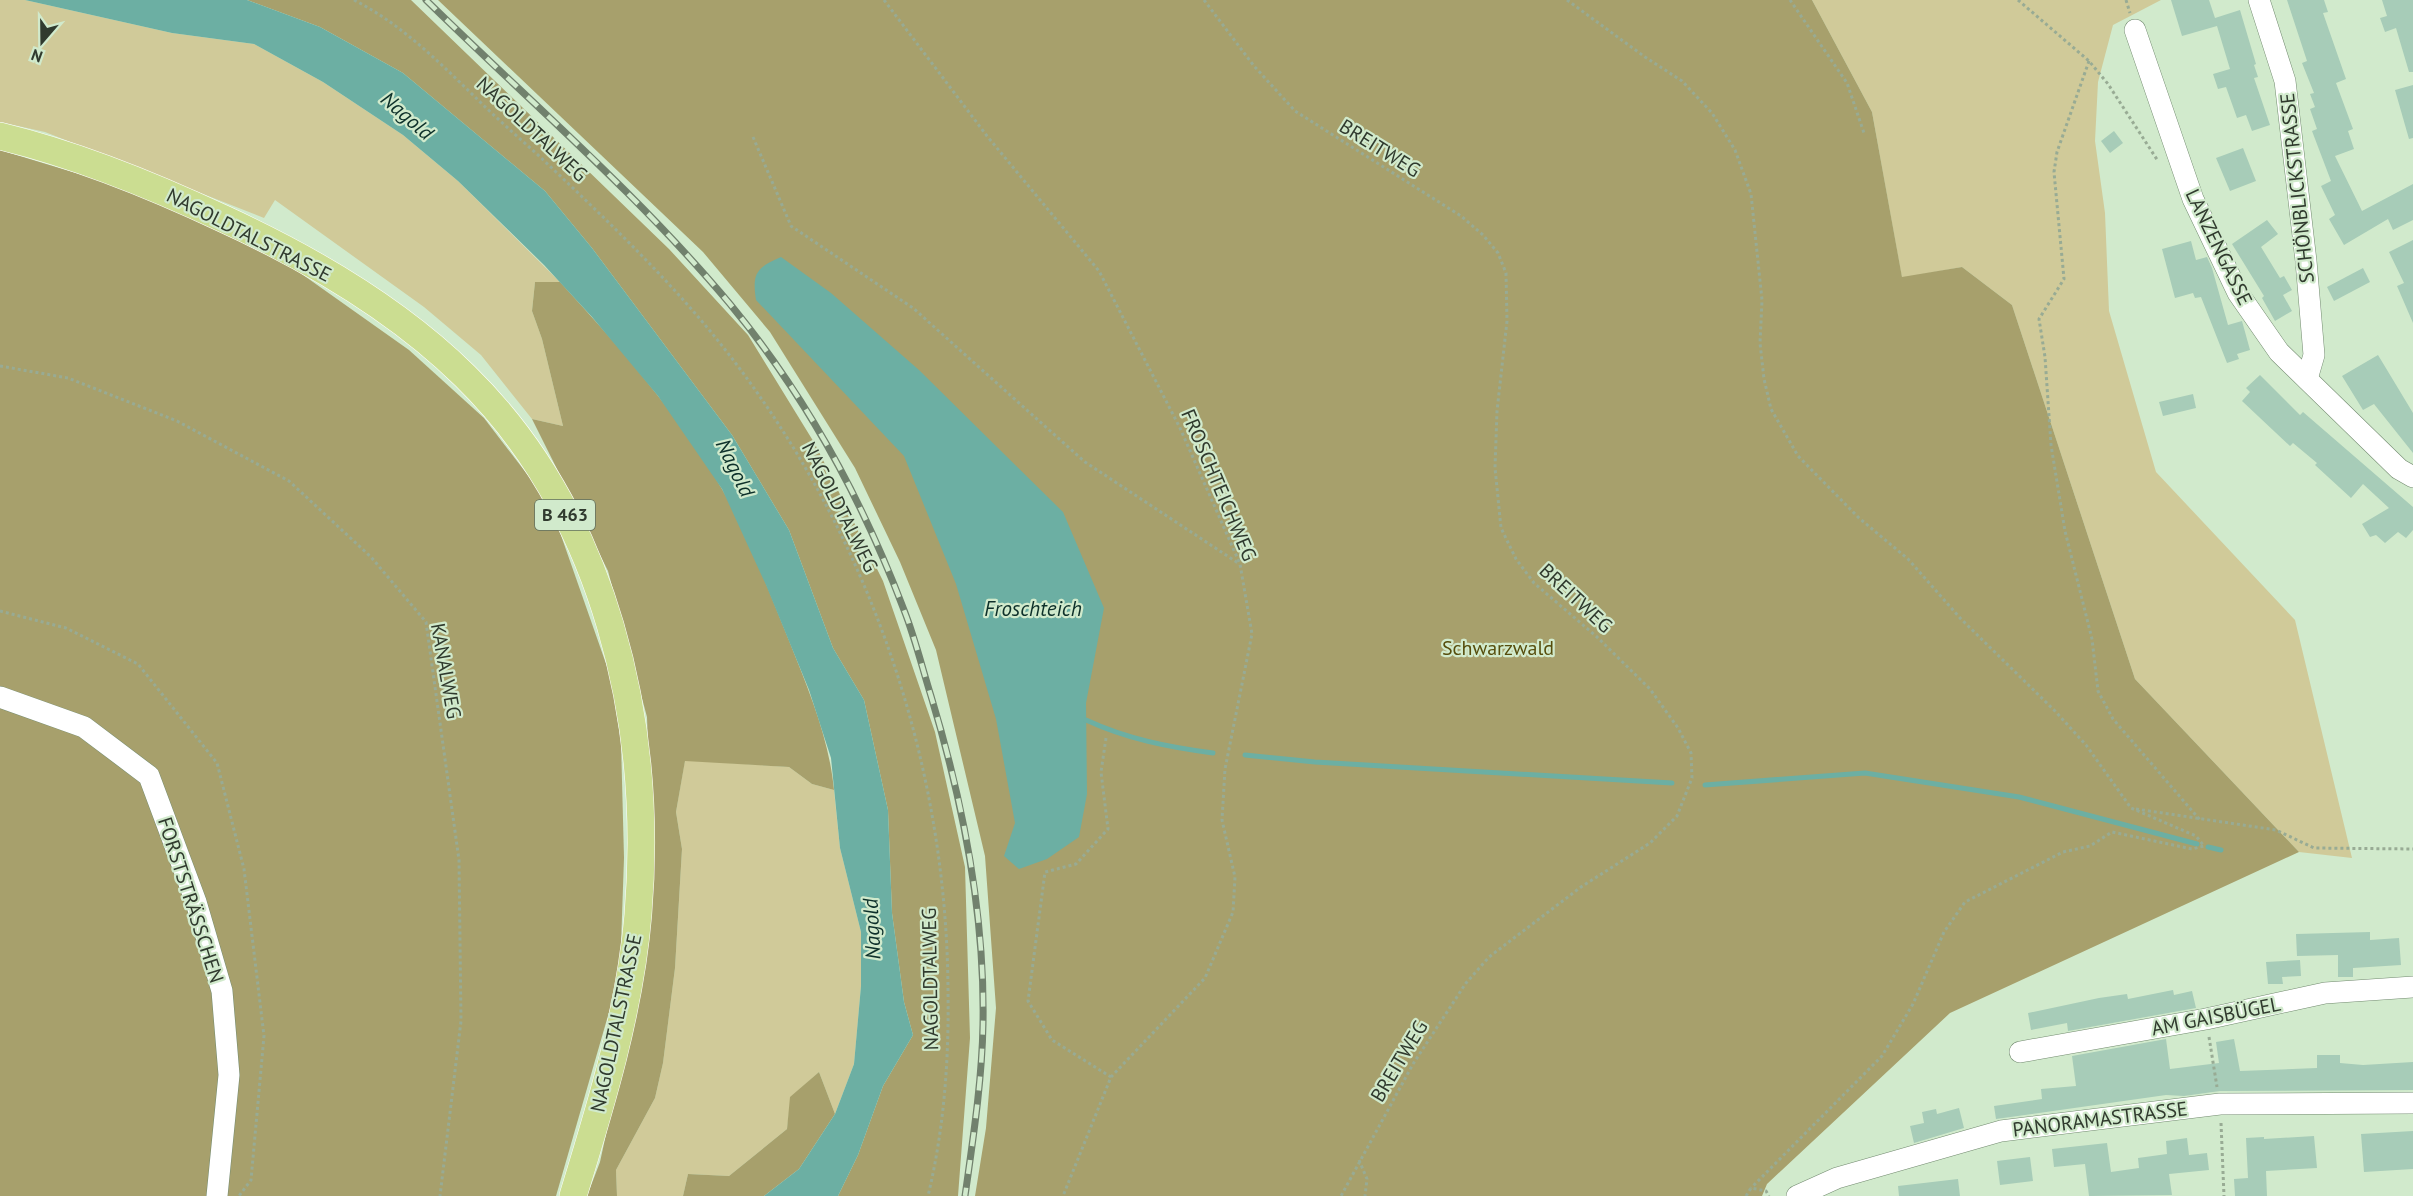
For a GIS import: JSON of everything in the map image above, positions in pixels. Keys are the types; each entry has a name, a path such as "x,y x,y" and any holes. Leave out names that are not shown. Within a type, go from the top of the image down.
{"main road":[{"name":"NAGOLDTALSTRASSE","path":"0,136 69,156 162,190 260,235 357,291 421,338 465,375 507,422 561,506 594,579 617,644 634,730 642,816 638,917 628,986 601,1102 573,1196"}],"street":[{"name":"SCHÖNBLICKSTRASSE","path":"2259,0 2285,81 2306,261 2314,355 2307,379"},
{"name":"LANZENGASSE","path":"2135,30 2193,199 2238,293 2279,352 2400,468 2413,477"},
{"name":"FORSTSTRÄSSCHEN","path":"0,697 84,727 149,776 196,902 222,991 229,1075 217,1196"},
{"name":"AM GAISBÜGEL","path":"2020,1052 2206,1019 2325,993 2413,987"},
{"name":"PANORAMASTRASSE","path":"1797,1196 1837,1178 2001,1131 2220,1104 2413,1103"}],"path":[{"name":"NAGOLDTALWEG","path":"354,0 388,21 431,54 583,197 676,291 719,341 771,413 796,452 842,536 879,622 903,689 927,790 942,879 948,972 947,1064 941,1130 928,1196"},
{"name":"FROSCHTEICHWEG","path":"884,0 987,136 1099,271 1180,428 1240,564 1252,634 1225,769 1222,820 1235,877 1233,912 1205,978 1111,1077 1063,1196"},
{"name":"BREITWEG","path":"1204,0 1254,66 1295,111 1461,216 1483,235 1498,253 1506,273 1507,301 1497,411 1495,468 1501,528 1516,560 1534,583 1597,637 1650,689 1678,728 1691,753 1692,778 1677,816 1650,843 1581,887 1489,957 1466,983 1436,1029 1359,1160 1341,1196"},
{"path":"1567,0 1645,57 1683,81 1712,113 1734,150 1751,194 1762,300 1760,343 1764,379 1771,409 1798,456 1859,518 1908,559 1961,619 2055,711 2086,745 2131,808 2196,836 2204,846 2192,849 2112,832 2090,846 2063,852 1965,902 1944,932 1912,1005 1882,1056 1751,1188 1746,1196"},
{"path":"1790,0 1847,83 1864,133"},
{"path":"2018,0 2090,61 2108,84 2162,166"},
{"path":"2090,61 2057,152 2054,172 2064,279 2039,319 2045,357 2051,445 2066,531 2092,639 2098,691 2113,719 2200,820"},
{"path":"753,137 791,226 913,308 1085,462 1240,564"},
{"name":"KANALWEG","path":"0,366 68,378 177,422 289,481 372,557 426,622 459,860 460,1021 440,1196"},
{"path":"1106,738 1101,772 1108,829 1076,864 1046,872 1028,1002 1052,1040 1111,1077"},
{"path":"2131,808 2276,830 2314,848 2413,849"},
{"path":"1359,1160 1367,1179 1365,1196"},
{"path":"1751,1188 1766,1191 1769,1196"}],"shaded area":[{"path":"0,0 25,0 172,33 254,44 323,82 403,135 458,181 560,282 535,282 532,311 542,339 563,426 532,419 481,355 424,307 275,200 264,218 45,132 0,122"},
{"path":"1812,0 2161,0 2113,25 2098,82 2095,141 2105,213 2109,311 2156,472 2295,620 2352,858 2299,852 2135,679 2012,305 1962,267 1902,278 1872,112"},
{"path":"685,760 789,767 812,784 834,790 840,848 861,932 861,986 854,1064 835,1114 819,1072 791,1097 787,1129 729,1176 688,1174 683,1196 617,1196 616,1170 655,1098 663,1063 675,968 682,849 676,812"}],"green space":[{"path":"247,0 411,0 669,249 748,335 815,444 883,581 935,732 965,867 970,1038 958,1196 838,1196 858,1155 883,1086 913,1035 904,1002 892,913 888,810 864,700 833,648 789,530 732,435 592,248 545,191 403,73 320,27"},
{"name":"Schwarzwald","path":"438,0 1812,0 1872,112 1902,277 1962,267 2012,305 2135,679 2299,852 1950,1013 1767,1184 1762,1196 975,1196 986,1128 996,1008 985,856 936,650 900,562 855,468 770,332 703,252"},
{"path":"0,150 132,190 289,265 409,350 484,418 550,504 611,678 621,742 624,858 620,974 556,1196 0,1196"},
{"path":"535,282 560,282 582,306 687,434 722,489 758,565 811,697 828,752 834,790 812,784 789,767 685,761 676,812 682,849 675,968 663,1063 655,1098 616,1170 617,1196 587,1196 600,1162 646,950 653,886 647,717 608,571 532,419 563,426 542,339 532,311"},
{"path":"819,1072 835,1114 799,1169 764,1196 683,1196 688,1174 729,1176 787,1129 790,1097"}],"water":[{"name":"Nagold","path":"25,0 247,0 320,27 403,73 545,191 592,248 732,435 789,530 833,648 864,700 888,810 892,913 904,1002 913,1035 883,1086 858,1155 838,1196 764,1196 799,1169 835,1114 854,1064 861,986 861,932 840,848 831,758 809,690 766,585 722,489 658,396 592,317 544,265 458,181 403,135 323,82 254,44 172,33"},
{"name":"Froschteich","path":"781,257 831,293 919,370 1063,512 1104,608 1086,703 1087,794 1079,837 1047,859 1019,869 1004,856 1015,823 996,719 956,584 904,456 756,300 755,283 758,272"}],"building":[{"path":"2171,0 2209,0 2215,18 2240,10 2256,64 2254,65 2258,77 2254,78 2270,125 2252,131 2246,115 2237,118 2226,87 2218,89 2213,74 2230,69 2217,26 2182,36"},
{"path":"2287,0 2324,0 2328,12 2323,13 2346,79 2336,83 2353,129 2348,131 2354,149 2335,156 2362,211 2413,184 2413,220 2393,230 2388,219 2344,245 2329,219 2335,215 2321,186 2331,181 2312,131 2317,129 2310,109 2315,107 2310,94 2314,93 2302,63 2307,61"},
{"path":"2382,0 2413,0 2413,72 2409,72 2396,28 2385,32 2380,18 2387,16"},
{"path":"2413,85 2413,138 2409,139 2395,90"},
{"path":"2114,131 2123,143 2110,153 2101,141"},
{"path":"2243,148 2256,181 2230,191 2216,158"},
{"path":"2267,220 2278,234 2261,247 2280,278 2284,276 2292,290 2283,295 2292,311 2275,321 2262,298 2264,296 2232,244"},
{"path":"2413,240 2413,323 2397,286 2404,283 2389,252"},
{"path":"2191,241 2196,260 2207,257 2212,268 2228,325 2242,321 2250,350 2237,354 2239,359 2227,363 2201,297 2195,298 2193,293 2175,298 2162,249"},
{"path":"2363,268 2370,282 2334,301 2327,287"},
{"path":"2378,355 2413,413 2413,453 2374,404 2363,410 2342,376"},
{"path":"2260,375 2300,415 2303,412 2413,507 2413,530 2406,538 2398,532 2385,543 2376,535 2370,537 2362,524 2389,508 2363,484 2351,498 2315,465 2317,463 2293,443 2290,446 2242,401 2250,392 2246,388"},
{"path":"2193,394 2196,408 2163,416 2159,402"},
{"path":"2370,932 2370,940 2399,938 2401,965 2353,968 2353,977 2338,977 2338,955 2297,956 2296,934"},
{"path":"2300,960 2301,976 2282,977 2283,984 2268,984 2266,962"},
{"path":"2173,990 2174,995 2192,991 2196,1008 2068,1031 2067,1023 2031,1030 2028,1013 2099,998 2127,994 2128,999"},
{"path":"2166,1039 2170,1069 2219,1063 2216,1042 2234,1039 2240,1071 2317,1068 2317,1055 2340,1055 2340,1063 2363,1065 2413,1062 2413,1090 2220,1091 2184,1096 2166,1095 1996,1119 1994,1106 2042,1099 2041,1089 2076,1086 2072,1056"},
{"path":"1959,1108 1964,1128 1914,1143 1910,1126 1924,1123 1922,1112 1936,1109 1937,1114"},
{"path":"2413,1131 2413,1169 2364,1172 2361,1134"},
{"path":"2314,1136 2317,1168 2266,1171 2267,1196 2235,1196 2234,1179 2248,1178 2246,1138"},
{"path":"2187,1138 2189,1155 2207,1153 2209,1170 2169,1174 2172,1195 2089,1196 2085,1164 2054,1167 2052,1149 2107,1143 2111,1172 2139,1168 2138,1158 2167,1154 2166,1141"},
{"path":"2030,1157 2033,1181 2000,1185 1997,1161"},
{"path":"1958,1179 1960,1196 1899,1196 1898,1186"}],"waterway":[{"path":"1086,720 1148,741 1213,753"},
{"path":"1245,755 1315,762 1672,783"},
{"path":"1705,785 1865,773 2019,797 2197,844"},
{"path":"2208,847 2221,850"}],"railway":[{"path":"426,0 582,148 658,224 730,304 758,339 807,412 830,450 870,528 908,621 943,736 962,817 976,899 983,982 983,1024 977,1110 965,1196"}]}
